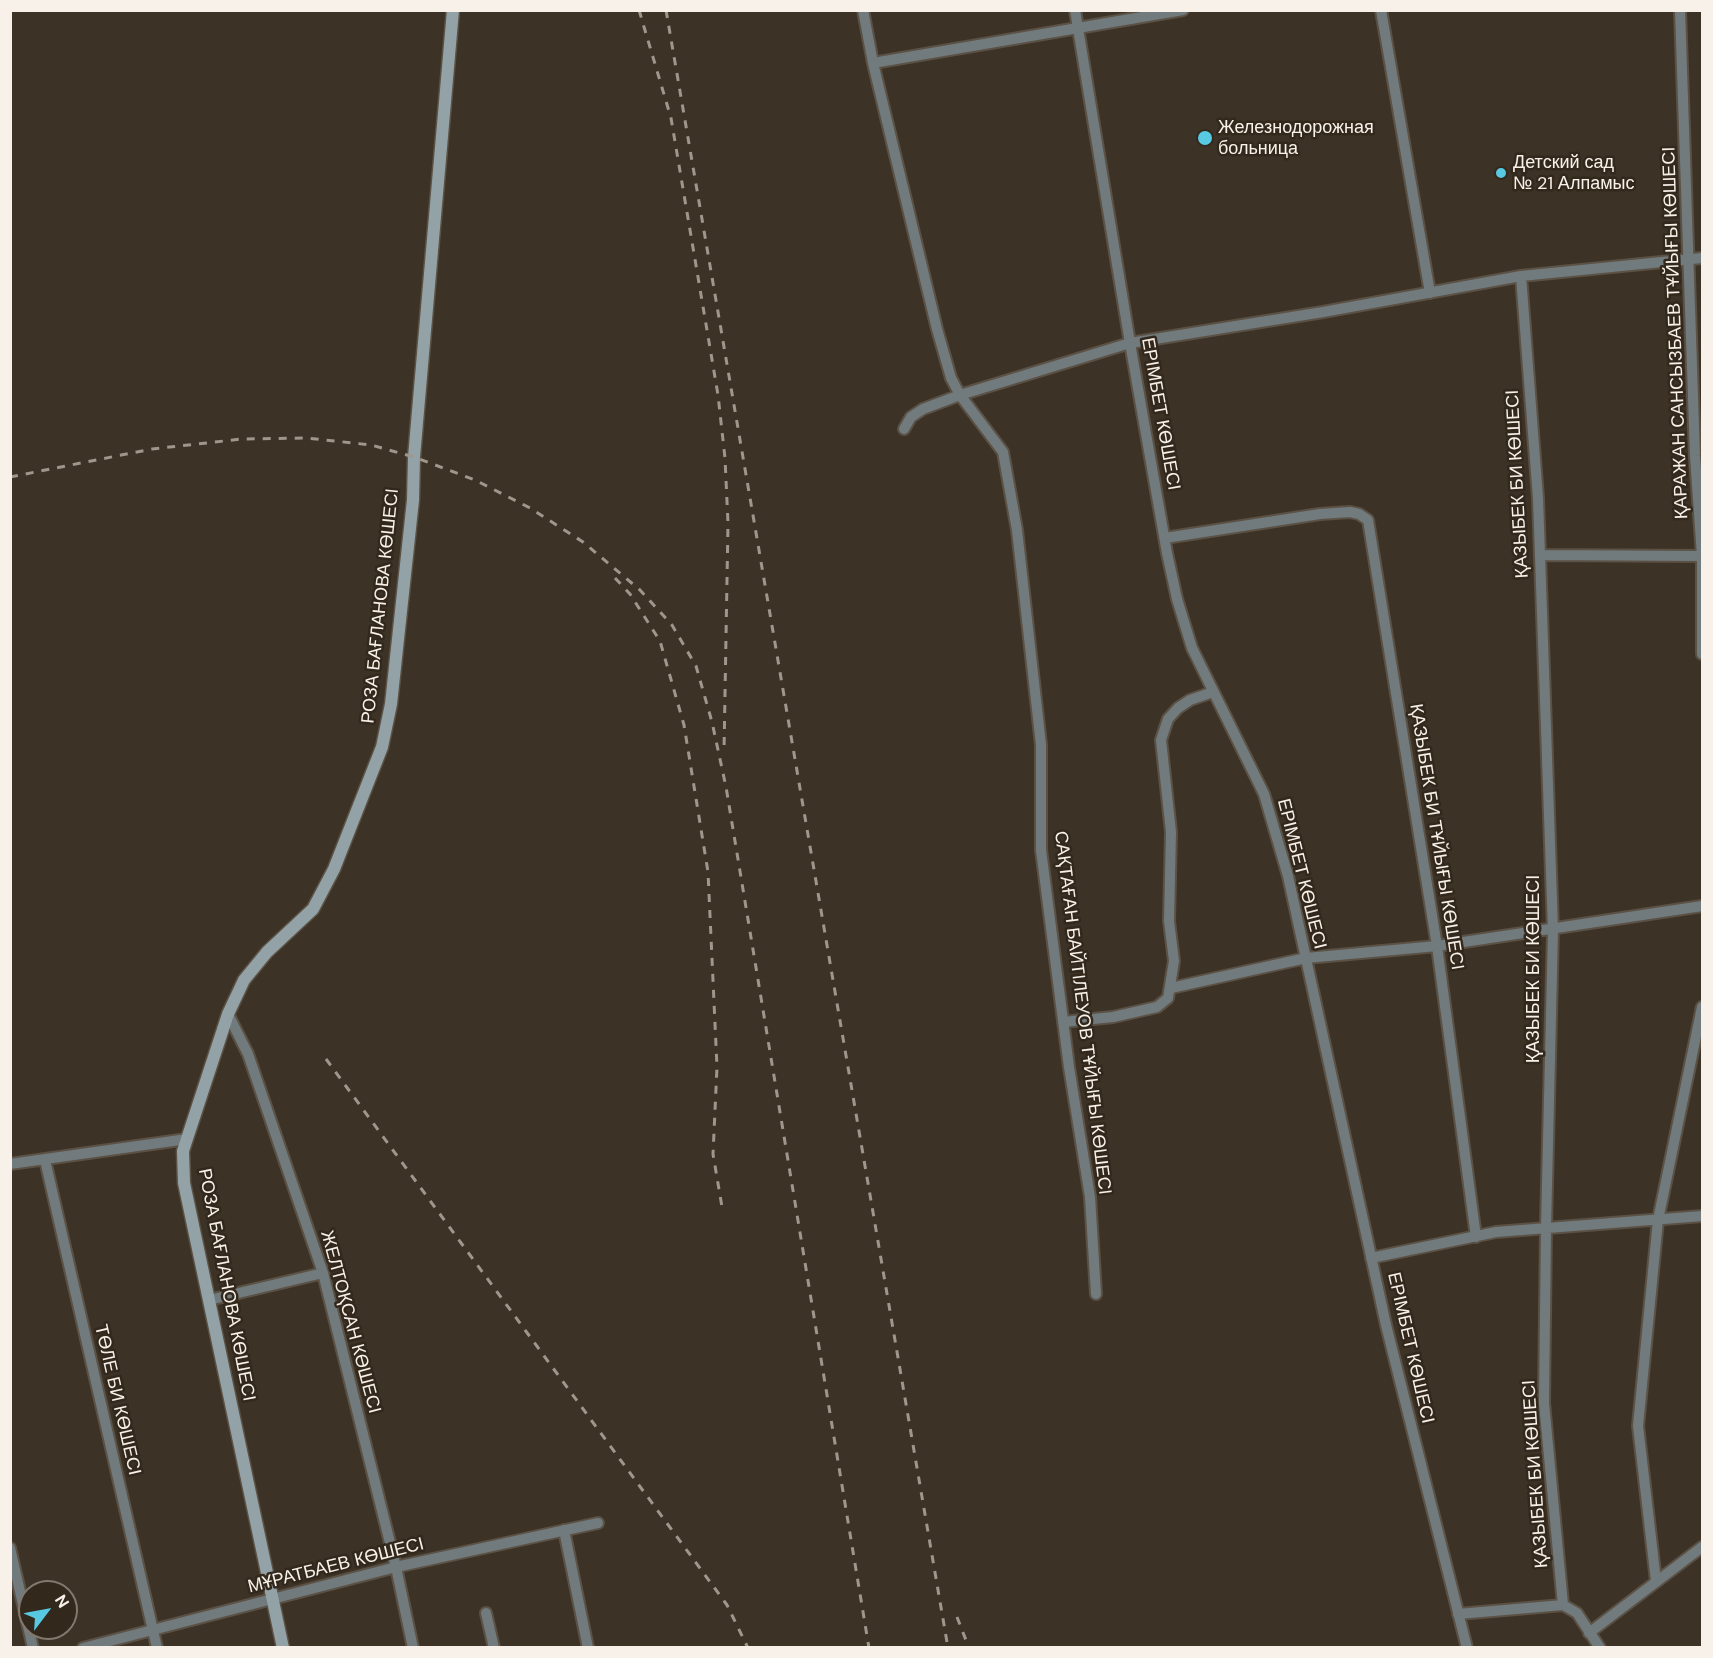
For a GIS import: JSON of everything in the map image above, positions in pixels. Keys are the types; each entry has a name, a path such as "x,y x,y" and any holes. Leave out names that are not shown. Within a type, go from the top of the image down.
{"street":[{"name":"РОЗА БАҒЛАНОВА КӨШЕСІ","path":"283,1647 184,1183 183,1151 228,1014 244,980 267,952 313,909 334,869 382,747 391,704 413,500 414,457 453,10"},
{"name":"САҚТАҒАН БАЙТІЛЕУОВ ТҰЙЫҒЫ КӨШЕСІ","path":"863,10 873,63 937,329 951,378 960,395 1003,452 1017,530 1041,745 1041,850 1063,1022 1090,1197 1096,1294"},
{"name":"ЕРІМБЕТ КӨШЕСІ","path":"1075,10 1130,344 1178,599 1192,648 1264,794 1288,876 1386,1325 1467,1647"},
{"path":"873,63 1184,10"},
{"path":"1381,10 1430,293"},
{"name":"ҚАРАЖАН САНСЫЗБАЕВ ТҰЙЫҒЫ КӨШЕСІ","path":"1680,10 1695,456 1702,556 1702,654"},
{"path":"904,429 911,417 922,410 960,395 1130,344 1521,276 1702,258"},
{"name":"ҚАЗЫБЕК БИ КӨШЕСІ","path":"1521,276 1538,498 1553,930 1544,1403 1563,1605"},
{"name":"ҚАЗЫБЕК БИ ТҰЙЫҒЫ КӨШЕСІ","path":"1165,538 1293,518 1350,512 1359,514 1368,520 1437,946 1476,1237"},
{"path":"1540,555 1702,556"},
{"path":"1063,1022 1113,1017 1157,1007 1168,998 1174,961 1169,921 1171,832 1161,740 1168,719 1179,708 1190,700 1213,692"},
{"path":"1171,988 1306,958 1437,946 1702,906"},
{"path":"1656,1581 1638,1426 1658,1220 1702,1007"},
{"name":"ЖЕЛТОҚСАН КӨШЕСІ","path":"228,1014 248,1054 323,1273 396,1567 413,1647"},
{"path":"10,1164 187,1139"},
{"name":"ТӨЛЕ БИ КӨШЕСІ","path":"45,1160 157,1647"},
{"path":"1371,1258 1496,1232 1702,1216"},
{"path":"209,1300 323,1273"},
{"name":"МҰРАТБАЕВ КӨШЕСІ","path":"83,1647 396,1567 598,1523"},
{"path":"564,1530 588,1647"},
{"path":"1589,1633 1702,1547"},
{"path":"10,1548 33,1647"},
{"path":"1458,1614 1563,1605 1577,1613 1599,1647"},
{"path":"486,1613 494,1647"}],"railway":[{"path":"639,10 671,118 718,395 725,458 728,523 724,751"},
{"path":"666,10 948,1648"},
{"path":"10,477 152,449 242,439 307,438 371,445 414,457 475,480 530,508 583,542 640,590 672,625 696,666 712,722 726,787 869,1648"},
{"path":"615,578 630,594 660,641 684,725 708,872 717,1067 713,1154 722,1207"},
{"path":"326,1059 727,1605 748,1648"},
{"path":"957,1617 969,1648"}],"place":[{"name":"Железнодорожная больница","path":"1205,138"},
{"name":"Детский сад № 21 Алпамыс","path":"1501,173"}]}
